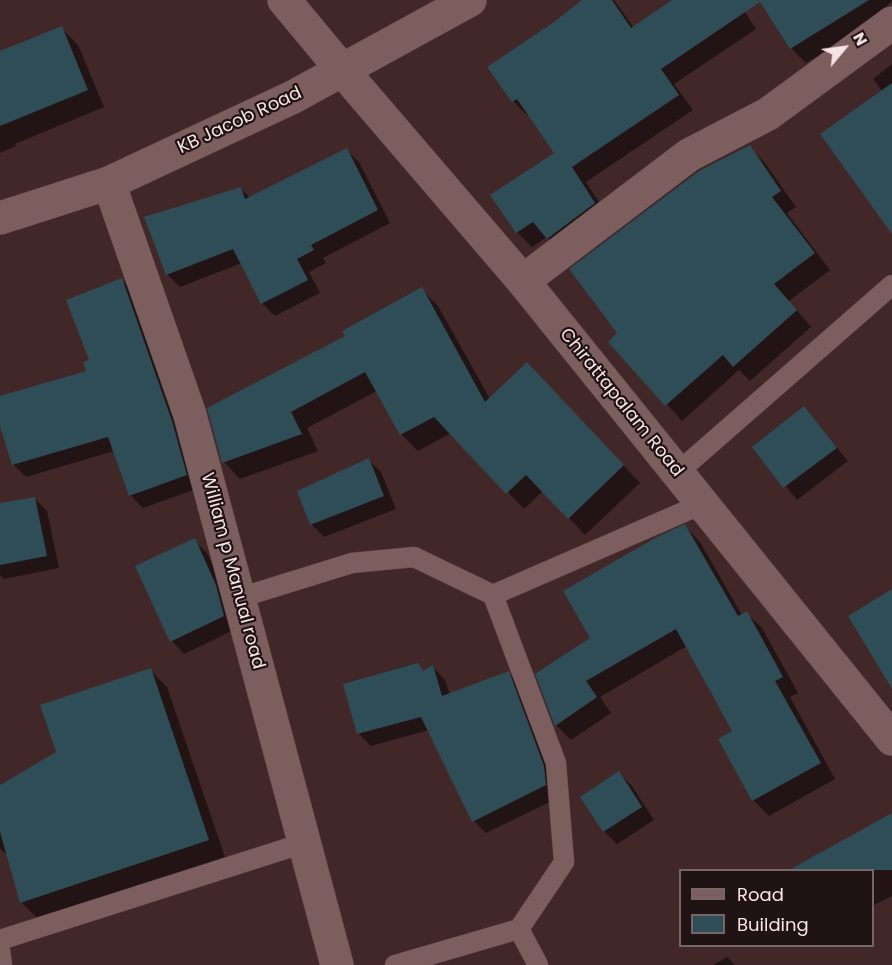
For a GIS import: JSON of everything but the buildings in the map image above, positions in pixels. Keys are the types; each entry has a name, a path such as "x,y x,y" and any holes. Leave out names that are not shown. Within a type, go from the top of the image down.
{"main road":[{"name":"Chirattapalam Road","path":"284,0 523,281 892,739"},
{"name":"KB Jacob Road","path":"0,218 109,183 343,71 470,0"},
{"path":"523,281 689,155 768,114 892,22"},
{"name":"William p Manual road","path":"109,183 190,415 337,965"}],"lane":[{"path":"677,473 892,285"},
{"path":"493,595 702,504"},
{"path":"239,598 352,563 414,557 493,595 556,763 564,862 519,929 395,965"},
{"path":"0,940 304,843"},
{"path":"519,929 537,965"},
{"path":"0,950 2,965"}]}
